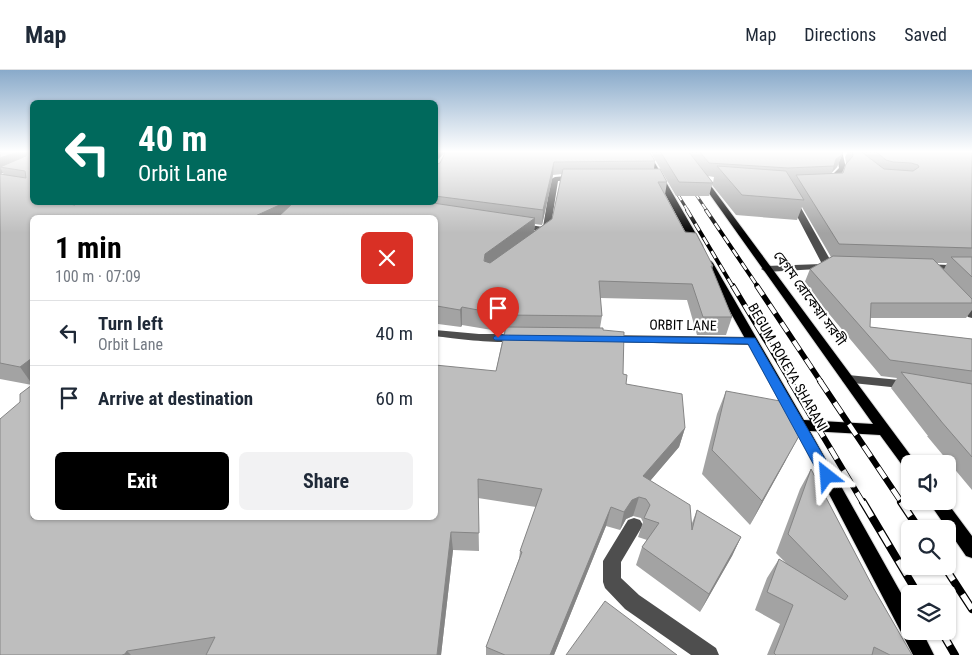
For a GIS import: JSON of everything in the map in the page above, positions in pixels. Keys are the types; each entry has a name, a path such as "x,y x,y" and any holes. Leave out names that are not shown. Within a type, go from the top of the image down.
{"main road":[{"name":"BEGUM ROKEYA SHARANI","path":"656,178 800,425 901,612"},
{"name":"বেগম রোকেয়া সরণী","path":"707,178 766,269 903,455"},
{"path":"800,425 884,430"},
{"path":"943,510 972,550"},
{"name":"BEGUM ROKEYA SHARANI","path":"916,640 924,655"}],"street":[{"path":"533,241 547,230 555,179 565,178"},
{"path":"818,184 833,183 835,178"},
{"path":"766,269 833,266 788,192"},
{"path":"73,205 78,208"},
{"path":"75,215 74,214 78,208 88,205"},
{"path":"510,225 547,230"},
{"path":"913,267 972,269"},
{"path":"928,267 940,281"},
{"path":"953,294 972,315"},
{"path":"438,333 479,338 527,338"},
{"name":"ORBIT LANE","path":"594,339 751,341"},
{"path":"848,379 919,386"},
{"path":"634,525 612,561 612,582 632,602 709,655"}],"building":[{"path":"0,178 30,178 30,205 279,205 258,215 30,215 30,360 20,367 0,363"},
{"path":"438,178 550,178 543,210 438,196"},
{"path":"561,178 665,178 667,182 658,182 685,232 696,233 713,266 711,266 732,317 703,317 692,284 599,281 602,316 505,315 462,307 460,310 438,306 438,215 280,215 291,205 438,204 535,218 485,254 484,261 490,263 552,219"},
{"path":"677,178 709,178 713,183 679,182"},
{"path":"728,178 791,178 804,200 742,195"},
{"path":"798,178 972,178 972,248 839,244"},
{"path":"833,256 933,259 972,299 972,303 871,303 870,327 972,339 972,371 890,360 810,269"},
{"path":"951,257 972,257 972,277"},
{"path":"506,327 603,328 603,330 624,332 623,374 627,375 626,384 682,394 685,428 643,476 690,505 692,530 697,510 741,537 709,594 642,547 659,523 644,518 650,505 646,499 639,497 632,500 624,512 611,507 550,655 505,655 486,647 522,552 520,551 542,489 478,479 479,533 451,532 437,655 206,655 215,637 127,651 122,655 0,655 0,419 20,402 20,394 30,386 30,520 438,520 438,365 496,371"},
{"path":"901,372 972,384 972,457 940,420"},
{"path":"726,391 780,401 799,436 762,501 712,450"},
{"path":"811,469 874,589 901,636 901,640 903,640 912,655 890,655 874,647 872,655 776,655 774,653 793,605 767,592 779,559 845,600 848,596 788,534"},
{"path":"605,601 677,655 566,655"}],"railway":[{"path":"689,184 707,211"},
{"path":"672,185 688,211"},
{"path":"687,210 733,287"},
{"path":"706,210 758,287"},
{"path":"733,286 791,382"},
{"path":"757,286 821,382"},
{"path":"790,381 863,503"},
{"path":"820,381 901,502"},
{"path":"863,502 913,585"},
{"path":"906,510 913,520"},
{"path":"950,575 972,609"},
{"path":"946,640 955,655"}],"route":[{"path":"498,338 751,341 827,476"}]}
